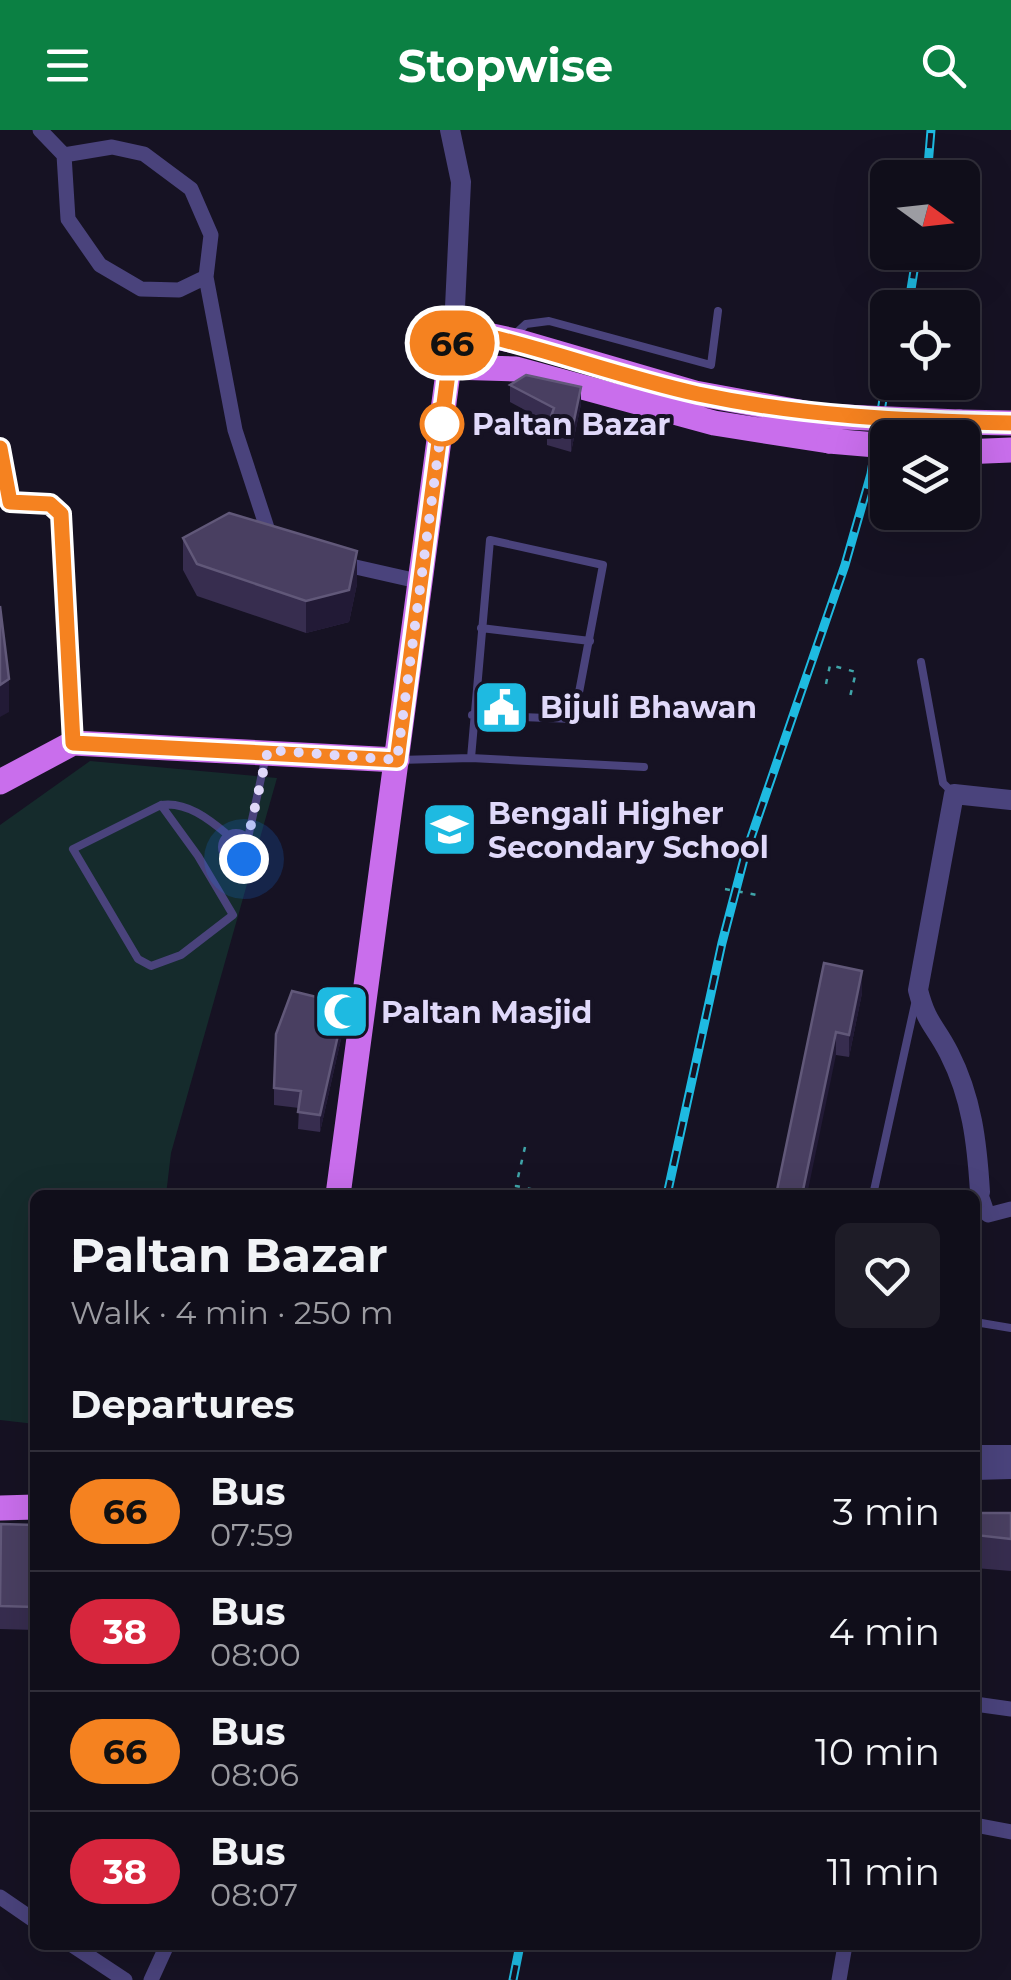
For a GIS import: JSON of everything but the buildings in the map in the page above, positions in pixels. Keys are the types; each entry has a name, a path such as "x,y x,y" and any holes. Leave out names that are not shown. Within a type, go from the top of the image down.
{"main road":[{"path":"339,1190 454,328 515,340 695,393 821,416 1011,423"},
{"path":"450,366 516,369 714,423 870,444"},
{"path":"980,451 1011,450"},
{"path":"0,782 73,743 268,750 397,760"},
{"path":"0,1508 30,1507"}],"street":[{"path":"40,130 64,154 68,219 100,265 141,289 179,290 206,277"},
{"path":"450,130 460,182 454,328"},
{"path":"64,154 112,148 144,154 191,189 211,235 206,277 235,430 270,537 298,548"},
{"path":"0,448 10,502 50,504 61,514 73,743"},
{"path":"326,560 422,582"},
{"path":"977,1190 976,1123 948,1052 926,1021 918,990 954,794 1011,800"},
{"path":"980,1202 988,1215 1011,1210"},
{"path":"980,1455 1011,1455"},
{"path":"980,1470 1011,1469"},
{"path":"980,1705 1011,1710"},
{"path":"980,1826 1011,1832"},
{"path":"0,1898 30,1917"},
{"path":"80,1950 125,1980"},
{"path":"151,1980 165,1950"},
{"path":"840,1980 844,1950"}],"lane":[{"path":"515,340 526,324 549,321 711,365 718,311"},
{"path":"471,758 472,715 490,540 603,565 574,720 472,715"},
{"path":"481,628 590,640"},
{"path":"921,662 943,783 954,794"},
{"path":"228,834 221,850 232,861 248,855 248,838 268,750"},
{"path":"397,760 471,758 644,767"},
{"path":"161,804 233,915 181,955 151,966 138,959 73,849 161,804 172,803 206,816 228,834"},
{"path":"228,834 238,832 248,838"},
{"path":"875,1190 918,990"},
{"path":"980,1323 1011,1328"}],"path":[{"path":"826,684 830,665 856,672 849,701"},
{"path":"725,889 762,896"},
{"path":"525,1147 516,1186 535,1190"}],"green space":[{"path":"90,761 277,778 171,1153 167,1190 30,1190 30,1423 0,1420 0,825"}],"railway":[{"path":"928,160 931,130"},
{"path":"911,290 914,270"},
{"path":"668,1190 745,855 845,565 871,474 883,400"},
{"path":"513,1980 519,1950"}],"bus line":[{"name":"66","path":"0,448 10,502 50,504 61,514 73,743 268,750 397,760 454,328 520,342 695,393 821,416 1011,423"}],"place":[{"name":"Paltan Bazar","path":"442,424"},
{"name":"Bijuli Bhawan","path":"501,707"},
{"name":"Bengali Higher Secondary School","path":"449,830"},
{"name":"Paltan Masjid","path":"342,1012"}],"route":[{"path":"244,859 250,850 248,838 268,750 397,760 442,424"}]}
